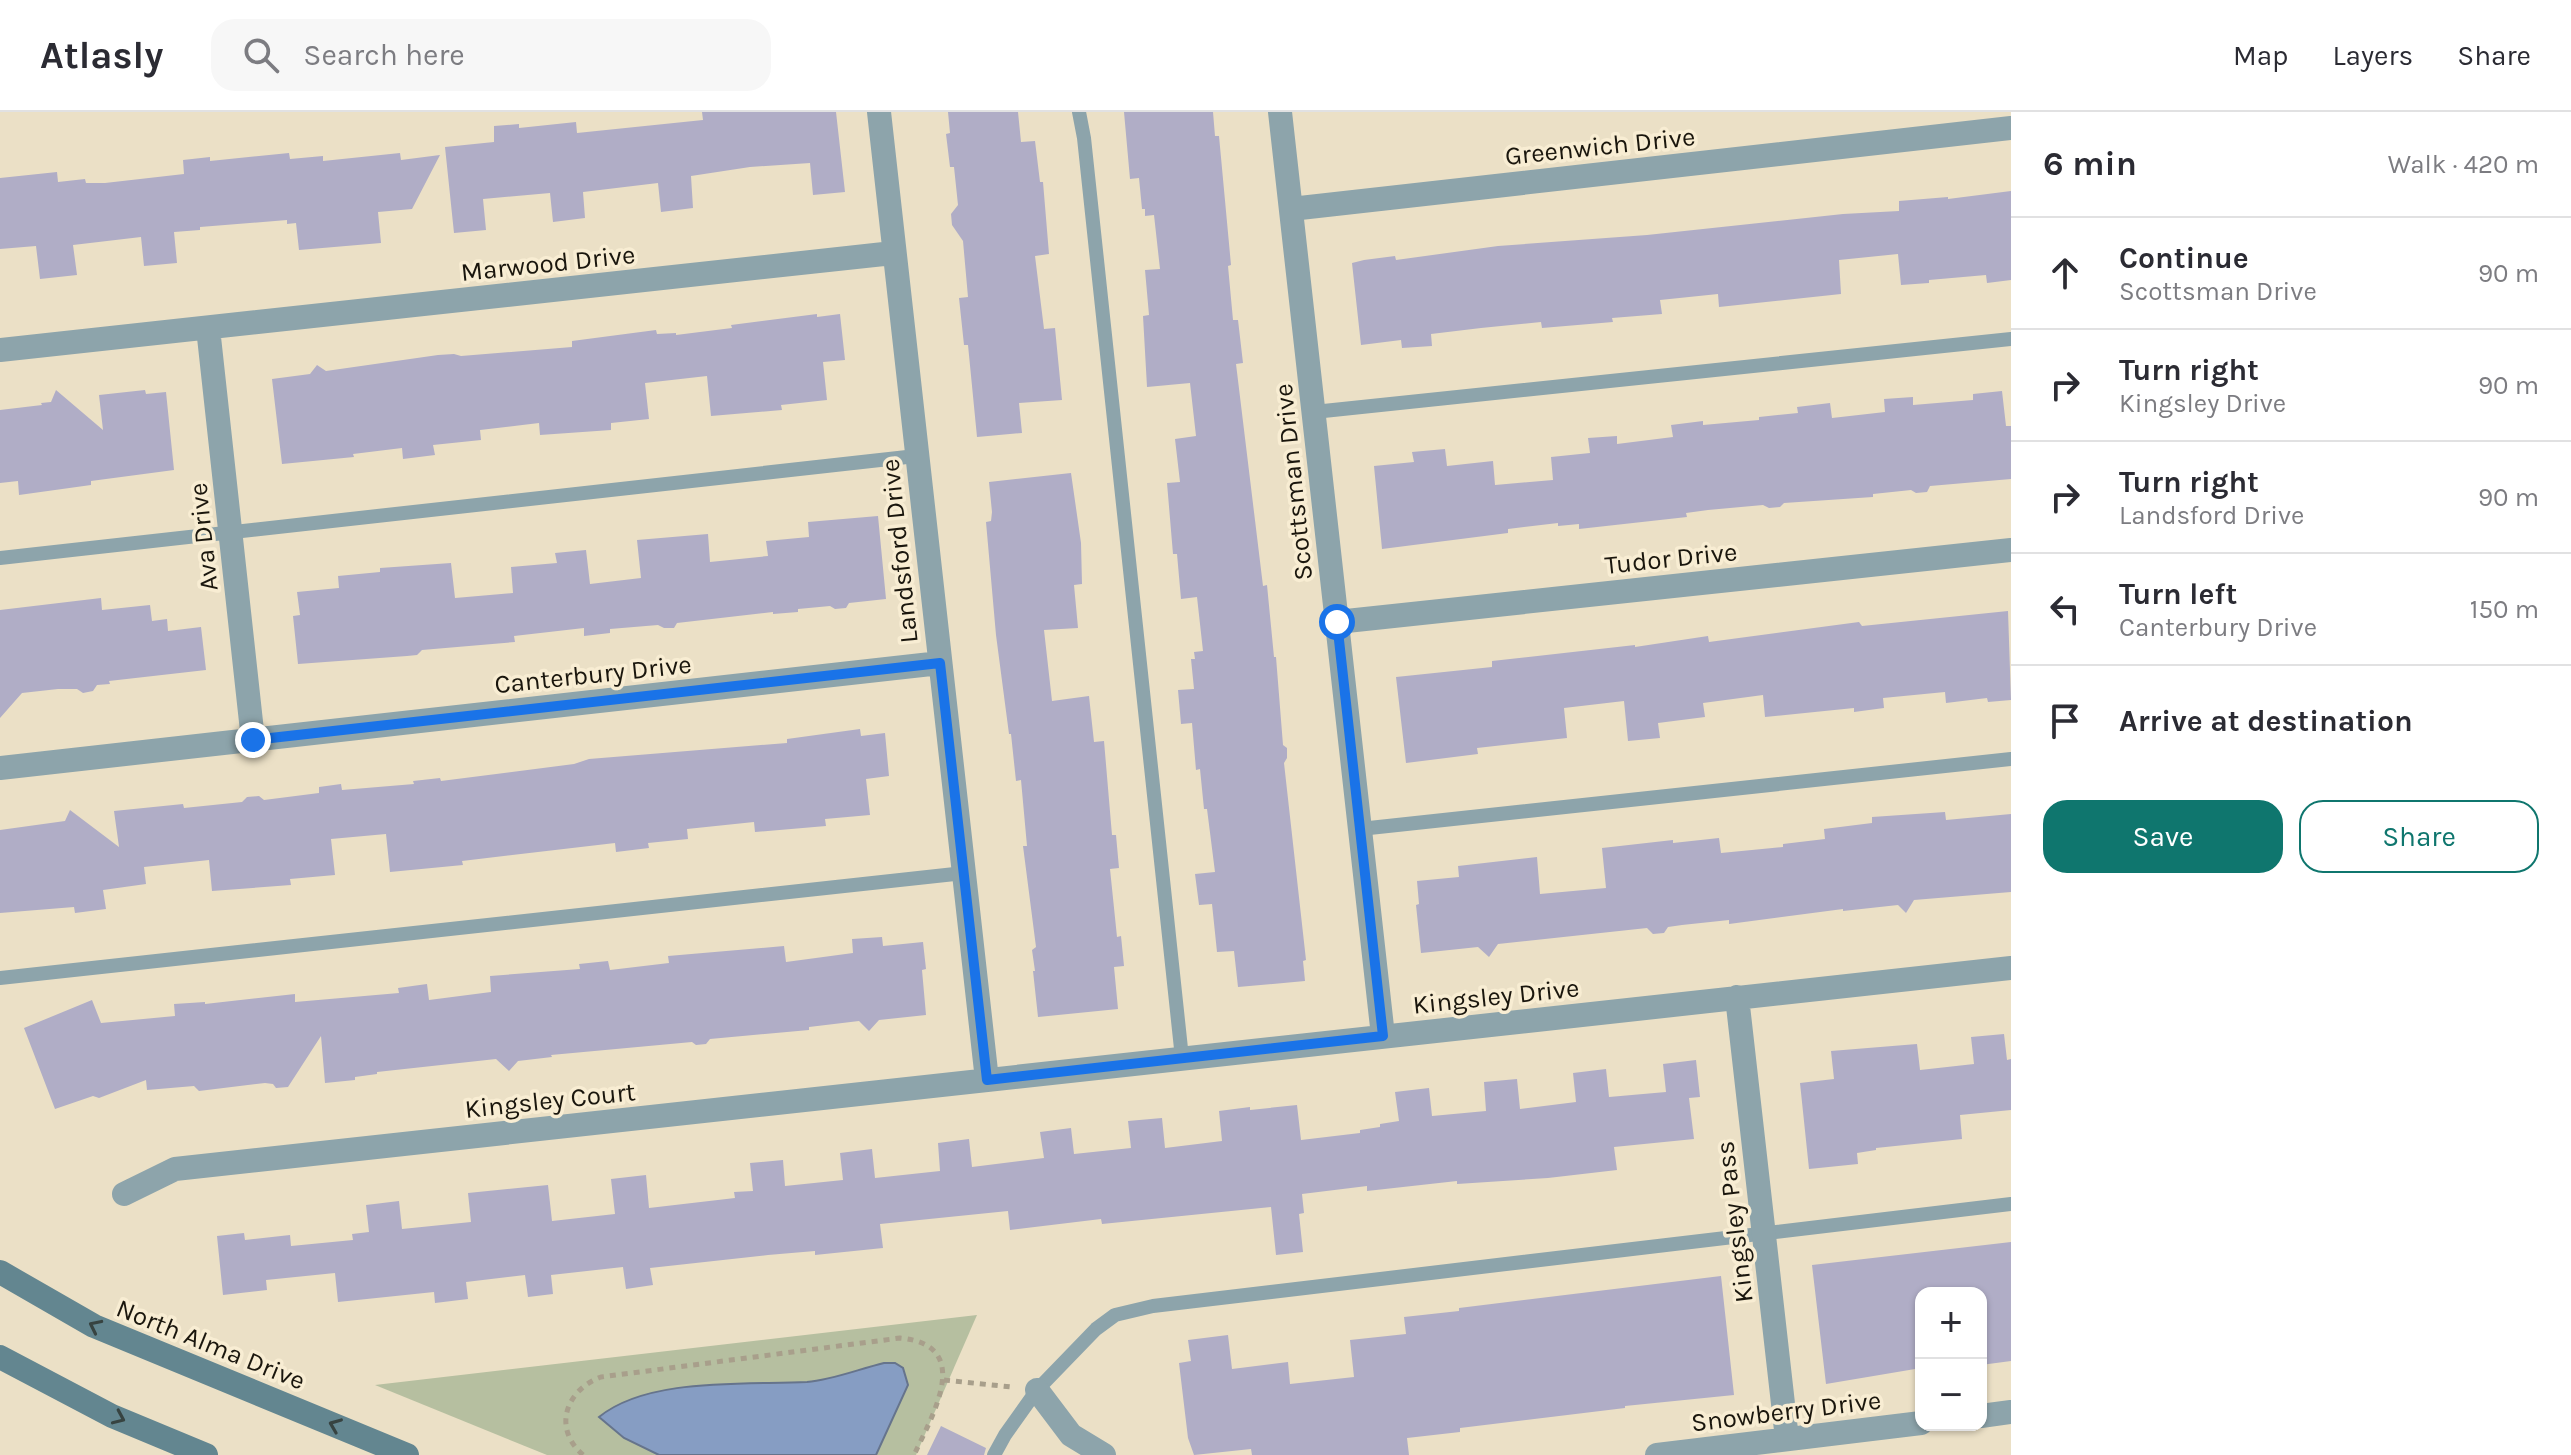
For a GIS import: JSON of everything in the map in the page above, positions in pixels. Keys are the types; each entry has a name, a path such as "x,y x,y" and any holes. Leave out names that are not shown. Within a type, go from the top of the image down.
{"main road":[{"name":"North Alma Drive","path":"0,1272 94,1326 407,1455"},
{"path":"0,1357 112,1416 206,1455"}],"street":[{"name":"Landsford Drive","path":"879,112 987,1080"},
{"name":"Scottsman Drive","path":"1280,112 1383,1036"},
{"name":"Greenwich Drive","path":"1291,209 2011,128"},
{"name":"Marwood Drive","path":"0,350 893,253"},
{"name":"Ava Drive","path":"208,328 253,740"},
{"name":"Tudor Drive","path":"1337,622 2011,550"},
{"name":"Canterbury Drive","path":"0,768 940,663"},
{"name":"Kingsley Drive","path":"987,1080 2011,968"},
{"name":"Kingsley Pass","path":"1737,997 1787,1439"},
{"name":"Kingsley Court","path":"124,1194 175,1169 987,1080"},
{"path":"1037,1390 1071,1435 1104,1455"},
{"path":"1987,1415 2011,1412"},
{"name":"Snowberry Drive","path":"1657,1455 1915,1424"}],"lane":[{"path":"1079,112 1182,1058"},
{"path":"1314,412 2011,339"},
{"path":"0,558 916,456"},
{"path":"1360,829 2011,759"},
{"path":"0,978 964,873"},
{"path":"994,1455 1037,1390 1096,1329 1115,1315 1153,1306 2011,1204"}],"path":[{"path":"583,1455 571,1441 566,1415 578,1390 601,1377 900,1338 914,1339 926,1345 936,1355 944,1380 942,1394 914,1455"},
{"path":"944,1380 1037,1390"}],"green space":[{"path":"977,1315 916,1455 547,1455 375,1385"}],"water":[{"path":"884,1363 895,1363 903,1368 908,1385 876,1455 659,1455 624,1438 599,1417 620,1404 670,1389 816,1381"}],"building":[{"path":"702,112 836,112 845,192 813,195 810,163 750,167 691,176 693,208 661,212 658,183 583,192 585,218 553,222 550,193 483,199 486,230 454,233 445,147 494,142 494,126 519,124 519,128 576,122 577,133 703,120"},
{"path":"948,112 1018,112 1021,142 1035,141 1040,182 1043,182 1049,254 1035,256 1044,329 1055,328 1062,400 1019,403 1022,433 977,437 968,345 964,345 959,298 968,297 963,241 952,225 951,214 958,205 946,134 950,133"},
{"path":"1124,112 1213,112 1215,136 1219,136 1233,320 1238,320 1243,363 1236,364 1263,586 1267,585 1276,657 1283,745 1287,748 1284,763 1306,960 1303,961 1305,981 1238,987 1234,951 1217,952 1212,904 1199,905 1195,874 1215,872 1200,769 1196,770 1192,723 1181,724 1178,690 1194,689 1191,659 1195,659 1194,652 1203,651 1197,597 1181,599 1177,554 1173,554 1167,483 1180,482 1175,439 1196,436 1190,383 1147,387 1143,316 1149,315 1145,270 1160,269 1154,215 1145,216 1145,209 1142,209 1139,178 1130,179"},
{"path":"289,153 290,159 323,156 323,161 400,153 401,160 440,155 412,209 378,212 381,243 299,250 296,223 287,224 287,220 200,227 200,230 174,232 177,263 144,266 141,237 73,245 77,275 40,279 36,246 0,249 0,178 57,172 58,182 85,179 86,183 105,183 184,174 183,160 210,157 210,161"},
{"path":"2011,191 2011,280 1987,283 1986,275 1901,285 1898,254 1839,260 1841,294 1719,307 1718,294 1660,300 1662,314 1612,318 1613,322 1542,328 1541,322 1431,334 1432,346 1402,348 1401,340 1361,345 1352,263 1364,260 1395,256 1396,260 1498,246 1899,211 1899,201"},
{"path":"817,314 817,317 840,314 845,360 823,362 827,400 781,405 782,410 711,416 707,376 645,383 649,419 611,423 611,430 540,435 539,423 480,430 481,440 433,445 435,455 403,459 402,448 353,454 354,457 282,464 272,379 310,374 317,365 326,371 438,355 572,347 572,341 656,330 657,334 676,335"},
{"path":"56,390 103,430 99,395 145,390 146,394 166,392 174,470 19,495 18,481 0,483 0,410 51,402"},
{"path":"2002,391 2006,426 2011,426 2011,479 1930,486 1927,492 1911,490 1873,494 1873,497 1784,503 1780,507 1763,505 1708,510 1686,513 1687,517 1579,529 1579,524 1558,526 1558,523 1508,529 1508,533 1382,549 1374,466 1414,462 1412,452 1445,449 1447,466 1493,461 1495,485 1553,480 1551,457 1590,453 1588,438 1617,436 1617,444 1673,437 1671,425 1759,420 1759,417 1798,413 1797,407 1830,403 1832,418 1885,412 1884,399 1913,397 1913,405 1973,400 1973,394"},
{"path":"1071,473 1081,543 1082,584 1074,585 1078,628 1044,630 1052,701 1089,696 1094,742 1104,741 1112,835 1116,835 1119,868 1110,869 1117,937 1121,936 1124,966 1114,967 1118,1009 1038,1017 1032,950 1036,947 1023,846 1027,846 1021,780 1016,781 1009,734 986,522 991,521 992,512 989,482"},
{"path":"878,516 886,599 849,603 846,608 830,606 798,609 798,612 677,623 674,628 658,625 610,629 610,633 584,636 584,628 514,636 515,642 422,650 417,655 298,664 293,616 300,615 297,592 339,588 338,576 380,572 380,568 451,563 455,598 513,593 511,567 557,563 555,553 586,550 590,584 641,578 637,540 708,534 710,562 768,556 766,541 809,537 808,522"},
{"path":"101,598 102,610 150,605 152,621 167,619 168,631 201,627 206,670 109,681 110,684 97,685 93,691 83,693 77,689 58,689 22,693 0,718 0,610"},
{"path":"2008,611 2011,700 1988,702 1987,698 1946,703 1945,692 1883,698 1884,708 1765,717 1763,695 1703,703 1705,717 1658,723 1660,738 1628,741 1624,701 1564,708 1567,738 1477,748 1478,754 1406,763 1396,677 1492,667 1492,661 1635,647 1708,636 1709,642 1859,622 1862,626"},
{"path":"860,729 861,736 885,733 889,776 866,779 870,815 825,819 826,826 755,832 754,822 687,829 688,839 648,843 649,848 616,852 615,843 390,872 386,834 331,839 335,875 290,879 291,885 212,891 209,860 144,867 146,884 103,890 106,909 75,913 74,907 0,913 0,830 65,821 70,810 119,847 114,811 242,802 247,797 259,796 264,800 319,793 319,787 341,784 342,790 414,784 413,781 440,778 441,781 574,764 589,759 787,743 787,739"},
{"path":"1945,812 1946,820 2011,814 2011,892 1914,900 1906,913 1898,905 1843,909 1729,924 1729,920 1682,925 1668,927 1664,933 1653,934 1647,928 1498,944 1489,957 1478,947 1421,953 1417,881 1459,877 1458,866 1537,857 1540,894 1606,888 1602,848 1719,838 1721,853 1783,847 1783,844 1825,839 1824,829 1872,823 1872,817"},
{"path":"882,937 883,946 923,942 926,1015 879,1020 869,1031 859,1021 809,1027 809,1030 710,1039 706,1044 696,1045 692,1042 551,1055 518,1061 509,1071 496,1059 377,1072 355,1077 355,1080 325,1083 321,1036 288,1087 276,1088 273,1084 265,1083 199,1091 194,1086 147,1090 146,1080 99,1098 93,1096 55,1109 24,1028 92,1000 101,1023 175,1016 174,1004 205,1004 295,994 295,1002 399,993 398,988 427,984 429,1000 491,992 490,976 580,969 579,964 608,961 610,970 669,963 668,956 784,946 786,962 853,953 852,939"},
{"path":"2004,1034 2007,1060 2011,1059 2011,1110 1960,1115 1962,1139 1876,1148 1857,1153 1858,1164 1809,1169 1800,1083 1834,1079 1831,1051 1917,1044 1920,1070 1974,1064 1971,1037"},
{"path":"1696,1060 1700,1097 1689,1098 1694,1139 1614,1147 1617,1170 1548,1178 1457,1184 1457,1181 1367,1191 1367,1186 1302,1194 1304,1213 1299,1214 1303,1252 1276,1255 1271,1207 1102,1224 1101,1219 1010,1230 1008,1211 880,1224 883,1248 815,1255 815,1251 768,1255 650,1268 653,1285 626,1289 623,1267 551,1275 553,1294 528,1297 525,1275 466,1282 468,1299 435,1303 434,1292 338,1302 335,1273 266,1280 267,1290 223,1295 217,1236 244,1233 245,1240 290,1235 291,1246 353,1240 352,1234 369,1232 366,1205 399,1201 402,1229 471,1222 468,1193 548,1185 552,1221 615,1214 611,1179 646,1175 649,1208 735,1198 734,1192 753,1191 750,1163 783,1160 785,1186 843,1180 840,1153 872,1149 875,1178 940,1171 938,1143 969,1139 972,1167 1044,1158 1040,1132 1071,1128 1074,1154 1131,1148 1128,1121 1162,1118 1165,1148 1222,1141 1219,1111 1250,1107 1250,1110 1297,1105 1301,1140 1360,1133 1360,1130 1399,1121 1395,1092 1429,1088 1432,1116 1486,1111 1484,1082 1517,1079 1520,1109 1576,1102 1573,1073 1606,1069 1609,1097 1666,1092 1663,1064"},
{"path":"2011,1242 2011,1361 1987,1364 1987,1287 1915,1287 1915,1369 1826,1384 1812,1265"},
{"path":"1721,1276 1734,1395 1460,1428 1460,1432 1407,1438 1409,1455 1252,1455 1251,1449 1194,1455 1188,1438 1179,1363 1191,1361 1188,1340 1228,1335 1232,1369 1288,1362 1290,1384 1354,1377 1350,1340 1406,1334 1404,1317"},
{"path":"941,1426 986,1448 984,1455 927,1455"}],"route":[{"path":"253,740 940,663 987,1080 1383,1036 1337,622"}]}
